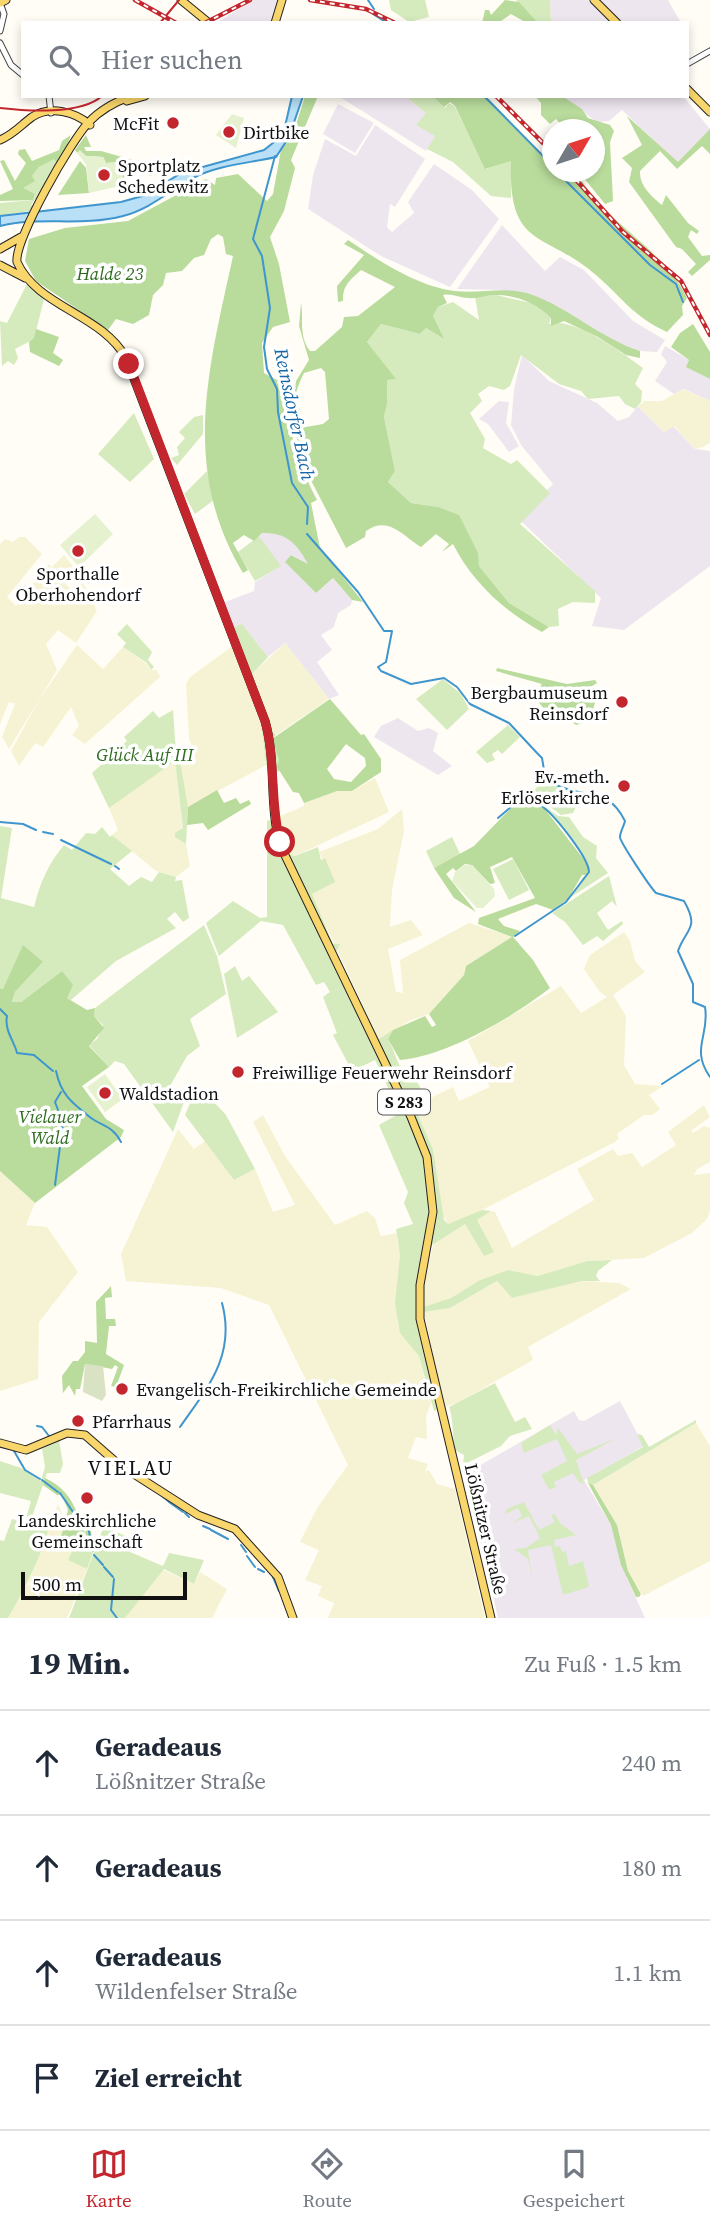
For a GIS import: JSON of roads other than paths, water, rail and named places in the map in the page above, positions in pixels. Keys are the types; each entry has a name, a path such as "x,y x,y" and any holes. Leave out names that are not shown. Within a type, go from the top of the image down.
{"main road":[{"path":"0,3 6,0"},
{"path":"181,0 207,21"},
{"path":"278,21 283,0"},
{"path":"594,0 615,21"},
{"path":"689,91 710,112"},
{"path":"29,279 21,270 19,251 25,233 74,140 94,116 127,98"},
{"path":"87,122 140,98"},
{"path":"0,140 14,133 34,116 71,112 87,122"},
{"path":"0,250 25,233"},
{"path":"0,250 19,251"},
{"name":"S 283","path":"0,265 29,279"},
{"name":"Lößnitzer Straße","path":"29,279 103,331 126,358 268,730 274,815 281,847 411,1116 427,1157 433,1212 421,1277 420,1315 491,1618"},
{"path":"0,1443 26,1450 67,1433 85,1435 117,1464 198,1515 235,1529 278,1577 293,1618"}],"street":[{"path":"0,3 4,14 0,31"},
{"path":"0,43 11,65 21,73"},
{"path":"689,63 710,51"},
{"path":"49,98 51,113"}],"water":[{"path":"292,98 302,98 289,137 276,157 223,167 202,174 151,204 123,216 92,221 30,222 0,226 0,216 121,202 146,195 181,173 264,150 283,135"}],"waterway":[{"path":"368,0 374,9"},
{"path":"373,14 384,21"},
{"path":"486,98 542,155"},
{"name":"Reinsdorfer Bach","path":"275,156 253,239 262,256 270,308 264,347 267,369 277,389 278,412 292,483 308,507 307,524"},
{"path":"567,182 650,265 676,284 683,302"},
{"name":"Reinsdorfer Bach","path":"307,534 358,592 384,631 392,631 386,662 378,667 381,671 411,684 444,678 457,687 470,704 509,723 542,758 546,782 604,798 620,812 625,821 620,835 621,841 648,882 656,893 684,901 689,910 690,928 678,951 693,984 693,1002 705,1007 701,1058 710,1077"},
{"path":"498,818 518,801"},
{"path":"515,936 566,902 589,872 578,848 555,819 538,803 522,801"},
{"path":"0,822 23,824 36,830"},
{"path":"43,832 53,834"},
{"path":"61,840 111,864"},
{"path":"115,866 119,869"},
{"path":"0,1009 7,1016 8,1031 17,1053 34,1055 53,1071"},
{"path":"662,1084 699,1060"},
{"path":"56,1071 68,1098 91,1118 111,1129 121,1142"},
{"path":"55,1185 63,1123 55,1102 61,1092"},
{"path":"180,1427 217,1370 225,1339 222,1303"},
{"path":"37,1426 42,1427 49,1436"},
{"path":"14,1451 25,1470 40,1479"},
{"path":"42,1480 58,1492"},
{"path":"60,1493 73,1512 87,1522 93,1551"},
{"path":"161,1495 168,1501"},
{"path":"169,1502 183,1512"},
{"path":"185,1513 189,1517"},
{"path":"203,1526 210,1529"},
{"path":"211,1530 228,1539"},
{"path":"241,1545 246,1552"},
{"path":"94,1555 103,1565"},
{"path":"247,1556 255,1567"},
{"path":"104,1567 113,1577"},
{"path":"258,1569 264,1572"},
{"path":"273,1577 279,1591"},
{"path":"114,1579 111,1610 117,1618"}],"tram line":[{"path":"162,21 179,0"},
{"path":"0,108 38,111 67,109 99,98"}],"railway":[{"path":"135,0 172,21"},
{"path":"209,21 250,0"},
{"path":"310,0 366,9 391,21"},
{"path":"498,98 542,142"},
{"path":"578,182 623,232 681,281 710,335"}],"place":[{"name":"McFit","path":"173,123"},
{"name":"Dirtbike","path":"229,132"},
{"name":"Sportplatz Schedewitz","path":"104,175"},
{"name":"Sporthalle Oberhohendorf","path":"78,551"},
{"name":"Bergbaumuseum Reinsdorf","path":"622,702"},
{"name":"Ev.-meth. Erlöserkirche","path":"624,786"},
{"name":"Freiwillige Feuerwehr Reinsdorf","path":"238,1072"},
{"name":"Waldstadion","path":"105,1093"},
{"name":"Evangelisch-Freikirchliche Gemeinde","path":"122,1389"},
{"name":"Pfarrhaus","path":"78,1421"},
{"name":"Landeskirchliche Gemeinschaft","path":"87,1498"}],"district":[{"name":"VIELAU","path":"131,1467"}],"park label":[{"name":"Halde 23","path":"110,273"},
{"name":"Glück Auf III","path":"145,754"},
{"name":"Vielauer Wald","path":"50,1126"}]}
